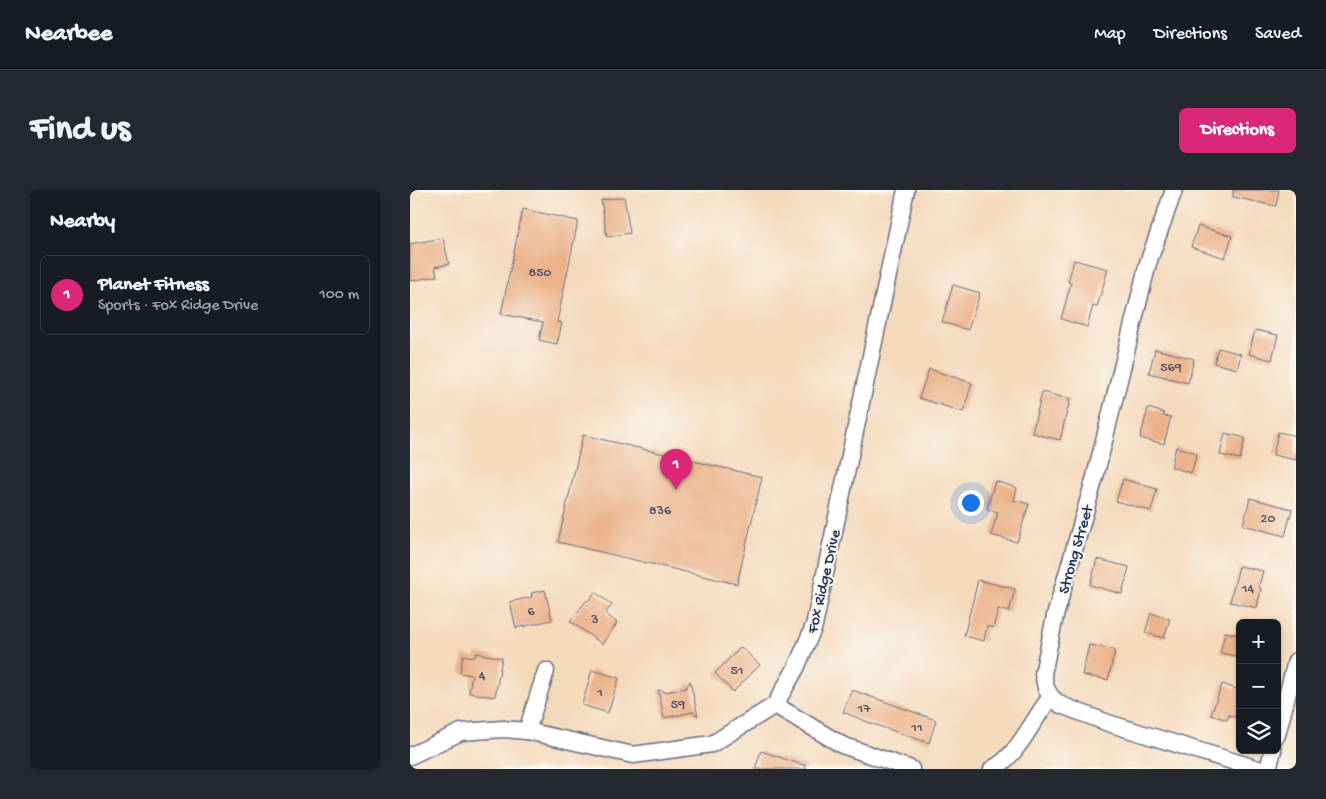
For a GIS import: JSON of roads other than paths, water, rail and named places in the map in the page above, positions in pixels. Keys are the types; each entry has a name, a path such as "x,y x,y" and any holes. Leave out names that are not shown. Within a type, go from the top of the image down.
{"street":[{"name":"Fox Ridge Drive","path":"410,756 461,732 503,729 527,730 632,762 712,744 775,705 796,668 814,626 906,190"},
{"name":"Strong Street","path":"1051,697 1046,688 1043,674 1055,616 1095,477 1148,263 1174,190"},
{"path":"1281,719 1296,661"},
{"path":"527,730 546,672"},
{"path":"994,768 1011,755 1042,707 1051,697 1060,705 1080,714 1252,768"},
{"path":"775,705 842,745 911,769"},
{"path":"1268,769 1272,754"}],"place":[{"name":"Planet Fitness","path":"676,490"}]}
